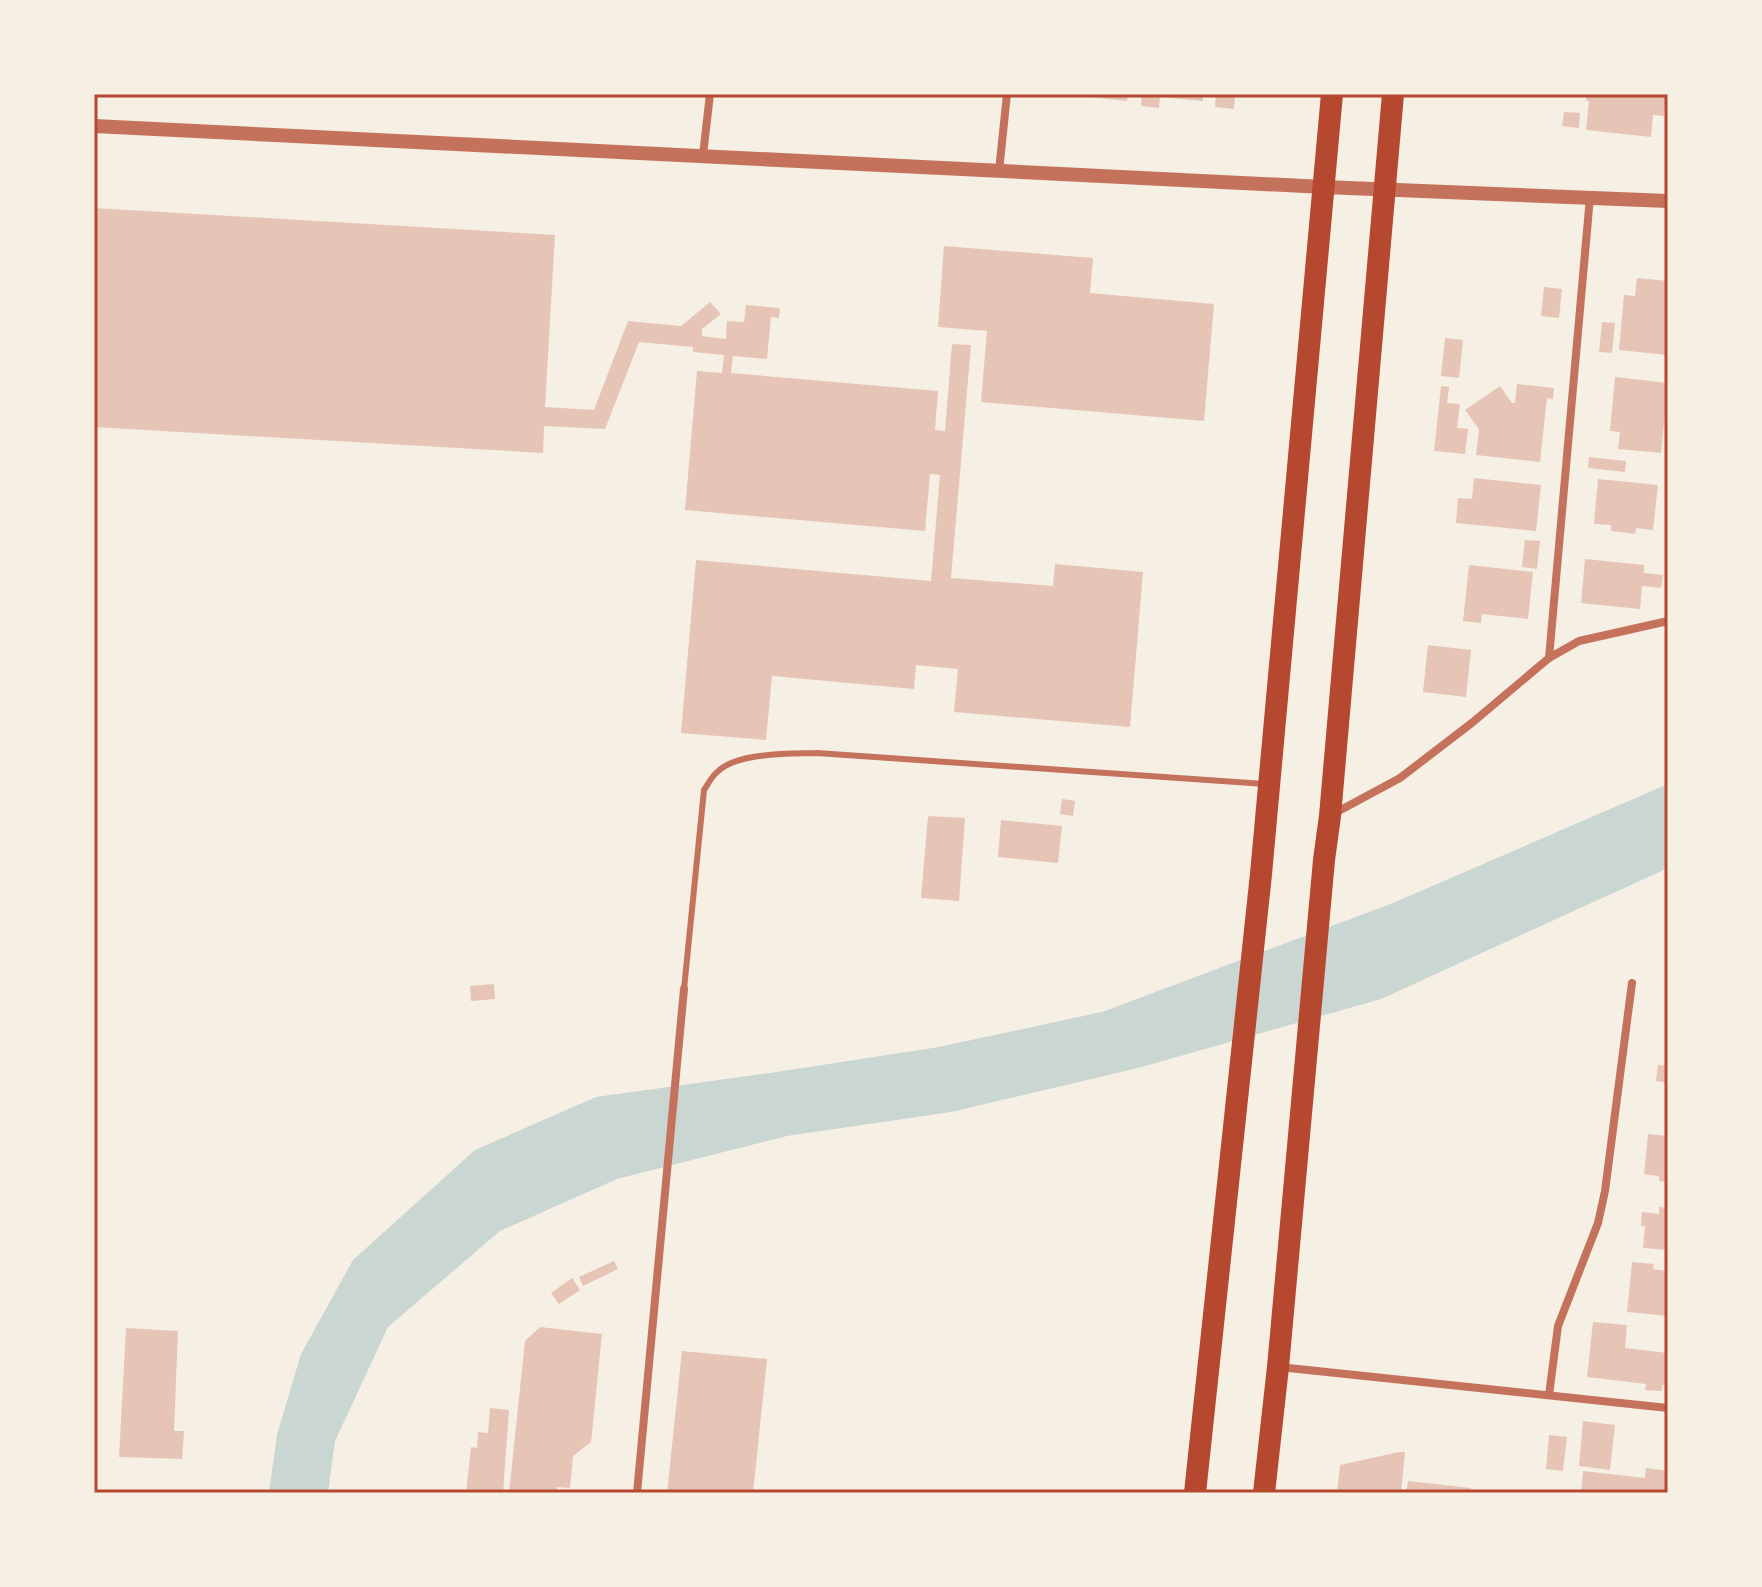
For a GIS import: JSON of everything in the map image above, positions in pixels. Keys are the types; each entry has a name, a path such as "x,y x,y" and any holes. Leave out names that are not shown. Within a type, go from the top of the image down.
{"highway":[{"path":"1195,1493 1261,874 1332,94"},
{"path":"1264,1493 1330,816 1393,94"}],"street":[{"path":"703,155 710,94"},
{"path":"999,171 1007,94"},
{"path":"94,126 1386,190 1668,201"},
{"path":"1549,658 1590,197"},
{"path":"1330,816 1400,778 1549,658 1579,641 1668,621"},
{"path":"1549,1395 1558,1326 1598,1223 1605,1191 1632,983"},
{"path":"637,1493 684,989"},
{"path":"1278,1367 1668,1408"}],"lane":[{"path":"684,989 704,790 717,772 736,761 776,754 817,753 1268,784"}],"shaded area":[{"path":"1668,784 1668,868 1381,999 1138,1068 951,1112 787,1136 617,1179 500,1231 388,1327 335,1441 328,1493 269,1493 277,1435 301,1354 353,1260 475,1150 596,1097 939,1047 1102,1012 1393,903"}],"building":[{"path":"1079,94 1128,94 1127,101"},
{"path":"1142,94 1203,94 1203,101 1160,97 1159,108 1141,106"},
{"path":"1216,94 1235,95 1234,109 1215,107"},
{"path":"1587,94 1666,94 1664,116 1653,115 1651,137 1586,130"},
{"path":"1564,112 1580,113 1579,128 1562,126"},
{"path":"94,208 555,235 545,407 594,410 628,321 681,326 710,302 721,314 702,329 702,336 726,339 727,321 744,322 746,305 780,308 779,318 771,317 767,359 733,356 731,373 938,391 935,430 945,431 952,344 971,345 951,578 1053,586 1055,564 1143,572 1130,727 954,712 958,669 916,665 914,689 772,676 766,740 681,733 696,560 931,581 940,475 930,474 925,531 685,510 697,371 722,373 724,355 693,352 693,347 639,342 605,429 544,426 543,453 94,427"},
{"path":"944,246 1093,258 1090,293 1214,304 1204,421 981,402 987,331 938,327"},
{"path":"1637,278 1668,281 1668,355 1619,350 1624,295 1635,296"},
{"path":"1544,287 1562,289 1559,318 1541,316"},
{"path":"1602,322 1615,323 1612,353 1599,352"},
{"path":"1445,338 1463,340 1459,378 1441,376"},
{"path":"1615,377 1668,383 1661,453 1618,449 1620,432 1610,431"},
{"path":"1517,384 1554,388 1553,399 1547,398 1540,462 1476,455 1479,429 1465,410 1500,386 1515,403"},
{"path":"1441,386 1449,387 1447,403 1460,404 1457,428 1468,429 1465,454 1434,451"},
{"path":"1589,457 1626,461 1625,472 1588,468"},
{"path":"1474,478 1541,485 1536,531 1456,523 1458,498 1472,499"},
{"path":"1598,479 1658,485 1653,530 1636,528 1635,534 1611,531 1611,525 1594,524"},
{"path":"1525,540 1540,541 1537,569 1522,567"},
{"path":"1585,559 1644,565 1644,573 1663,575 1661,588 1642,586 1640,609 1581,603"},
{"path":"1469,565 1533,572 1528,619 1482,614 1481,623 1463,621"},
{"path":"1428,645 1471,650 1466,697 1423,692"},
{"path":"1062,799 1075,801 1073,816 1060,814"},
{"path":"928,816 965,818 959,901 921,898"},
{"path":"1001,820 1062,826 1058,863 998,857"},
{"path":"494,984 495,999 471,1001 470,986"},
{"path":"1658,1065 1668,1066 1668,1083 1656,1081"},
{"path":"1648,1134 1668,1136 1666,1182 1659,1181 1659,1176 1644,1174"},
{"path":"1659,1207 1668,1208 1668,1250 1643,1248 1645,1226 1641,1226 1642,1212 1659,1214"},
{"path":"614,1261 618,1269 583,1286 579,1277"},
{"path":"1632,1262 1654,1264 1653,1269 1668,1271 1668,1316 1627,1312"},
{"path":"572,1278 580,1290 559,1304 551,1293"},
{"path":"1593,1322 1627,1325 1625,1348 1668,1353 1668,1386 1662,1385 1662,1391 1645,1390 1646,1384 1587,1377"},
{"path":"540,1327 602,1334 591,1442 573,1456 570,1488 557,1487 556,1493 509,1493 525,1341"},
{"path":"126,1328 178,1331 174,1431 184,1431 182,1459 119,1457"},
{"path":"682,1351 767,1359 753,1493 667,1493"},
{"path":"490,1408 509,1410 503,1493 466,1493 471,1447 477,1448 478,1432 488,1433"},
{"path":"1583,1421 1615,1425 1610,1470 1579,1466"},
{"path":"1549,1435 1567,1437 1563,1471 1546,1469"},
{"path":"1405,1452 1401,1493 1337,1493 1340,1465"},
{"path":"1646,1468 1668,1471 1668,1493 1581,1493 1583,1471 1645,1478"},
{"path":"1408,1481 1471,1488 1471,1493 1406,1493"}]}
